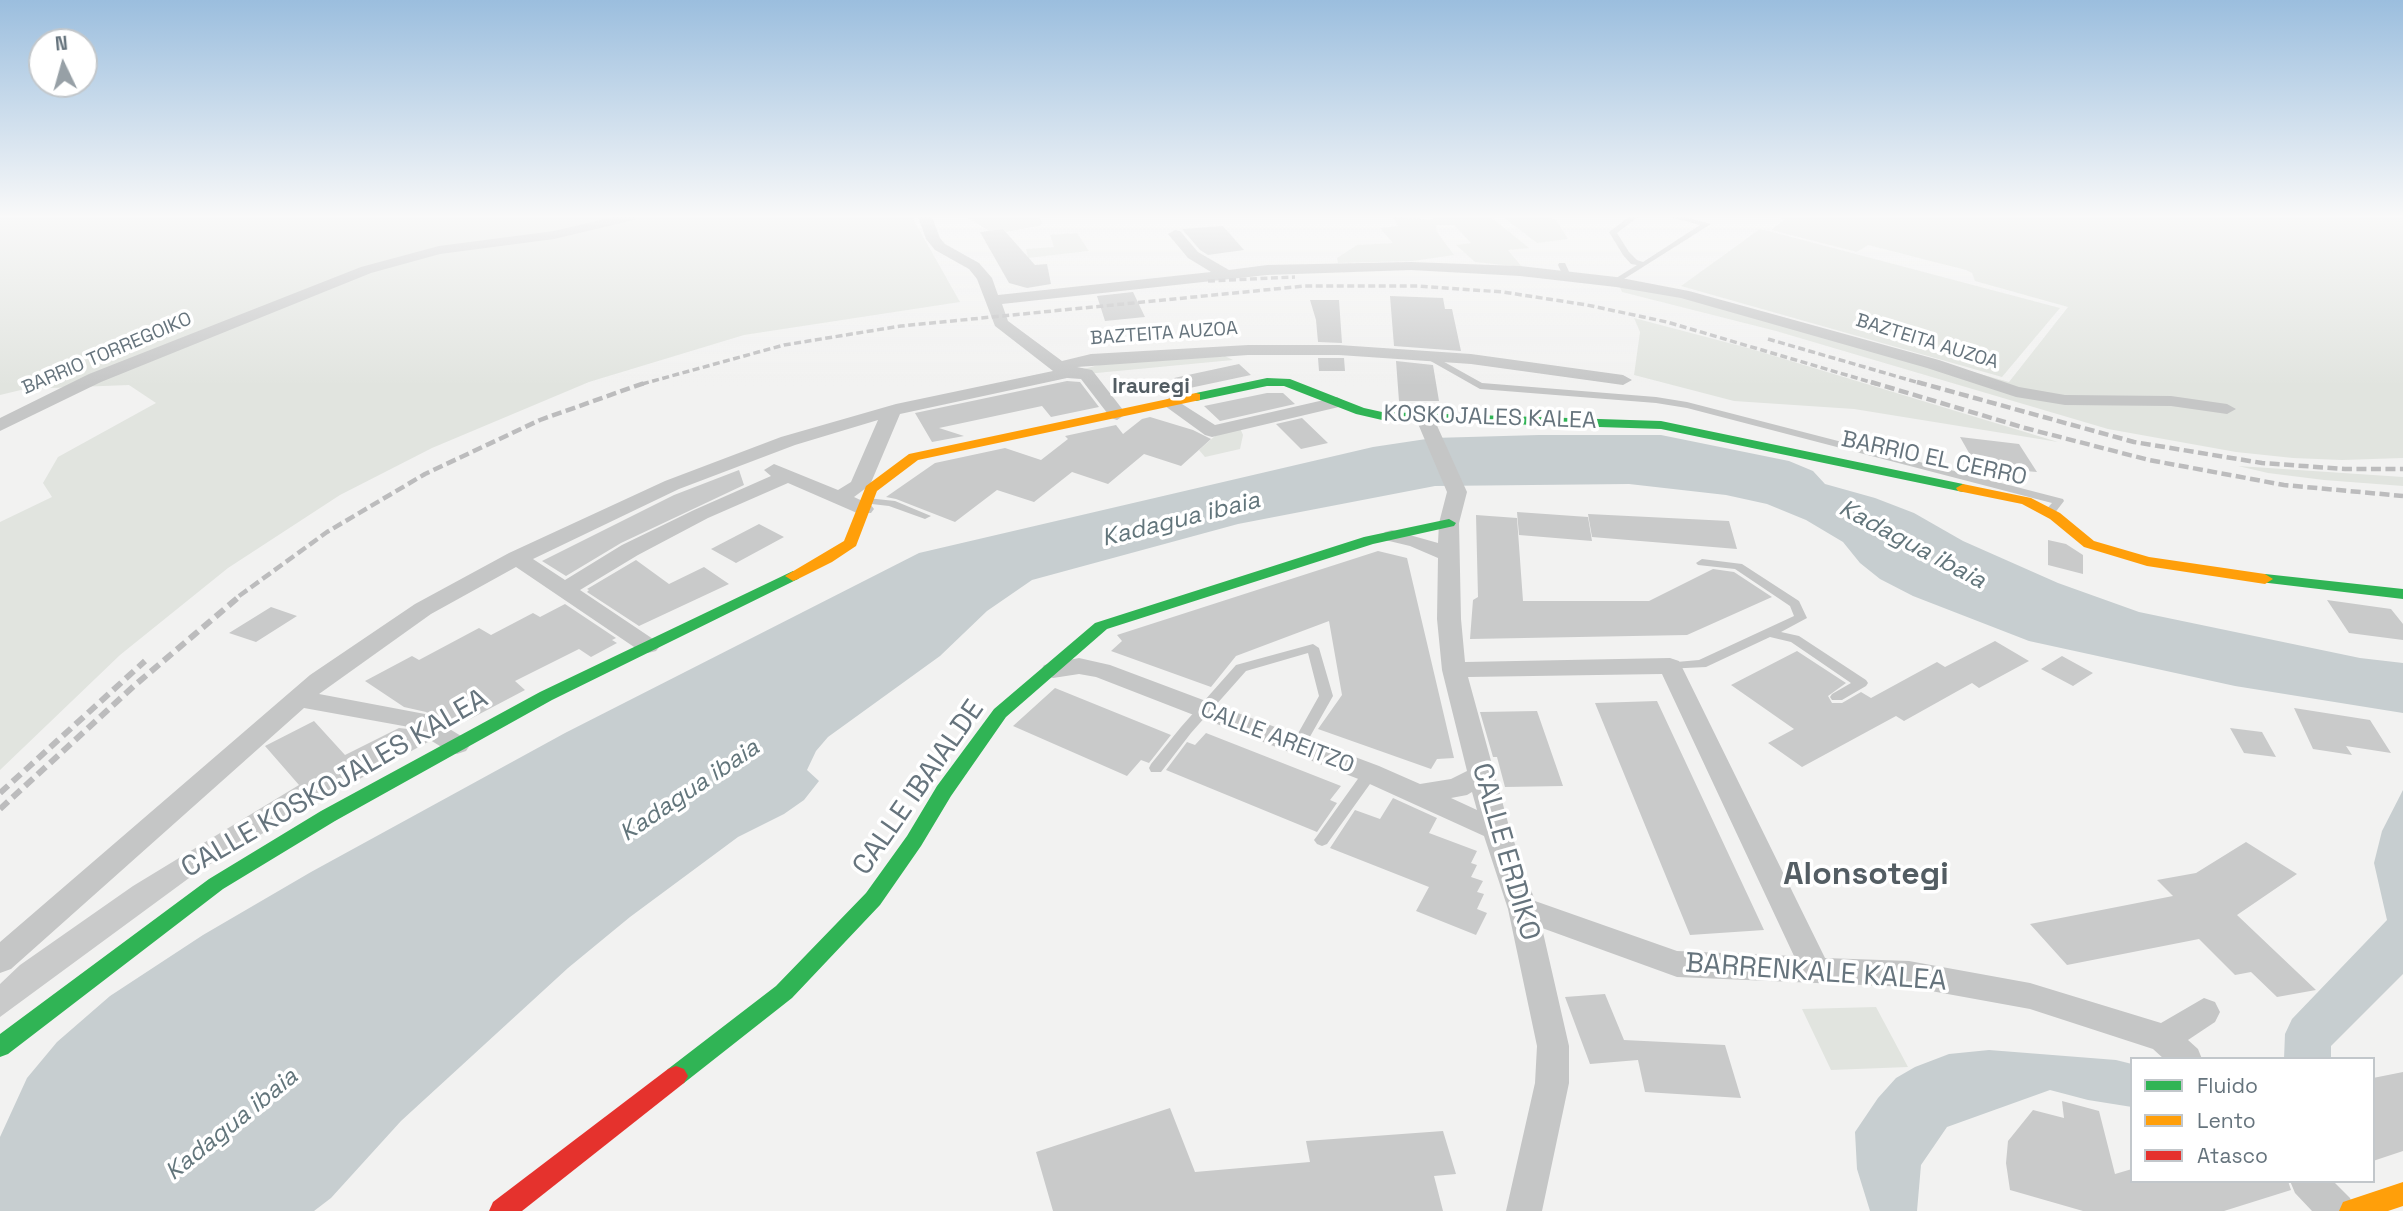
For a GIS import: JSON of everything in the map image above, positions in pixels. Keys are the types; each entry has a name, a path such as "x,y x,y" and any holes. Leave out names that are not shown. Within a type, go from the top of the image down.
{"street":[{"name":"BARRIO TORREGOIKO","path":"0,425 95,378 357,274"},
{"path":"980,274 994,300"},
{"name":"BAZTEITA AUZOA","path":"1220,274 994,300 1001,323 1067,373 1069,363 1091,359 1248,350 1339,350 1430,357 1623,380"},
{"name":"BAZTEITA AUZOA","path":"1576,274 1741,308 1933,364 2016,392 2065,400 2171,401 2227,409"},
{"path":"0,960 319,681 423,609 517,558 671,485 788,441 892,410 1067,373 1086,374 1116,414"},
{"name":"KOSKOJALES KALEA","path":"1116,414 1274,381 1293,385 1371,414 1427,425 1586,421 1661,425 1691,430"},
{"path":"1171,402 1217,429 1337,402"},
{"path":"841,497 860,485 892,410"},
{"name":"CALLE KOSKOJALES KALEA","path":"872,456 878,461 887,462 1116,414"},
{"name":"CALLE ERDIKO","path":"1427,425 1457,492 1449,523 1449,619 1454,670 1496,830 1523,909 1553,1046 1552,1083 1524,1211"},
{"name":"BARRIO EL CERRO","path":"1691,430 2026,501 2050,512 2089,544 2147,561 2220,574 2403,594"},
{"name":"CALLE KOSKOJALES KALEA","path":"0,1047 216,884 328,816 546,696 827,559 851,543 871,489 914,457"},
{"path":"743,458 865,505"},
{"path":"564,590 629,550 701,514 788,476"},
{"name":"CALLE IBAIALDE","path":"502,1211 784,992 873,899 914,841 944,791 1000,713 1101,626 1369,540 1449,523"},
{"path":"1392,536 1416,541 1450,555"},
{"path":"517,558 648,646"},
{"path":"1090,636 1090,660 1101,670"},
{"name":"CALLE AREITZO","path":"1053,670 1079,666 1101,670 1370,773 1496,830"},
{"path":"1454,670 1670,666 1816,970"},
{"path":"299,699 416,720 457,745"},
{"path":"1420,794 1457,788 1483,774"},
{"name":"BARRENKALE KALEA","path":"1523,909 1677,964 1909,974 2030,996 2175,1048"},
{"path":"2175,1048 2204,1012"},
{"path":"2310,1183 2337,1211"},
{"path":"2352,1211 2403,1194"}],"lane":[{"path":"1616,282 1629,274"},
{"path":"1430,357 1480,386 1656,400 1687,405 2059,501 2050,512"},
{"path":"865,505 891,503 925,516"},
{"path":"1670,666 1701,664 1801,618 1795,604 1738,566 1702,564"},
{"path":"1770,632 1795,639 1861,683 1837,697"},
{"path":"1156,768 1241,668 1313,648 1326,696 1298,746"},
{"path":"1322,840 1370,773"}],"shaded area":[{"path":"0,274 944,274 960,302 744,335 589,382 432,448 340,495 228,568 120,655 0,770 0,522 52,497 43,483 58,457 156,403 129,385 25,389 0,395"},
{"path":"1698,274 1929,274 2060,308 2002,377 1681,286"},
{"path":"1972,274 2403,274 2403,458 2293,458 2236,452 2108,429 1776,331 1622,292 1619,285 1681,290 2009,382 2068,307 1975,281"},
{"path":"1634,318 1748,348 2058,442 1854,409 1734,401 1634,375 1640,332"},
{"path":"1225,356 1233,360 1086,374 1067,373 1107,363"},
{"path":"1240,428 1243,435 1240,449 1205,457 1199,450 1215,436"},
{"path":"2238,466 2403,477 2403,486 2324,480"},
{"path":"1876,1007 1908,1067 1831,1070 1802,1009"}],"water":[{"name":"Kadagua ibaia","path":"1661,435 1789,461 1813,471 1825,484 1875,498 1914,513 1963,541 2058,583 2139,612 2360,658 2403,663 2403,713 2235,686 2029,641 1913,596 1880,579 1860,563 1843,542 1806,520 1767,504 1726,495 1629,484 1435,486 1238,524 1032,580 987,611 940,656 828,737 816,751 807,770 819,781 804,800 784,814 738,837 630,917 568,968 401,1121 331,1198 314,1211 0,1211 0,1137 27,1078 57,1042 110,996 203,935 311,872 565,733 919,553 1373,447 1433,438"},
{"path":"2403,790 2403,974 2331,1046 2331,1057 2284,1057 2285,1034 2292,1019 2387,920 2374,863 2382,831"},
{"path":"1989,1050 2116,1060 2130,1064 2130,1107 2050,1090 1947,1127 1921,1165 1917,1211 1870,1211 1857,1169 1855,1132 1878,1098 1896,1078 1915,1067 1949,1054"}],"building":[{"path":"1004,274 1049,274 1051,284 1027,288 1009,283"},
{"path":"1133,292 1145,317 1105,321 1097,296"},
{"path":"1390,296 1443,298 1445,309 1452,309 1461,351 1394,346"},
{"path":"1310,300 1339,300 1342,343 1318,342 1316,320"},
{"path":"1318,358 1344,358 1345,371 1319,371"},
{"path":"1396,361 1433,365 1439,401 1399,401"},
{"path":"1239,364 1251,375 1185,389 1174,378"},
{"path":"1067,381 1080,382 1099,407 1051,417 1042,406 939,428 964,436 932,442 915,413"},
{"path":"1267,393 1283,393 1295,404 1220,421 1204,406"},
{"path":"1150,417 1193,430 1211,439 1181,466 1144,454 1108,484 1072,472 1034,502 997,490 955,522 886,497 935,463 1005,448 1041,460 1068,439 1065,436 1116,425 1123,434 1142,419"},
{"path":"1302,418 1328,443 1301,449 1276,424"},
{"path":"1960,437 2019,444 2037,472 1977,467"},
{"path":"739,470 744,485 621,543 566,576 542,561 674,495"},
{"path":"1517,512 1588,517 1592,541 1519,535"},
{"path":"1588,514 1729,521 1737,549 1592,537"},
{"path":"1476,515 1517,518 1523,601 1649,601 1713,569 1734,572 1772,597 1687,635 1470,639 1473,600 1478,597"},
{"path":"759,524 784,537 736,563 711,549"},
{"path":"2048,540 2066,544 2083,555 2083,574 2048,565"},
{"path":"1378,551 1407,558 1454,758 1437,759 1431,769 1318,729 1342,695 1329,621 1236,656 1211,687 1111,651 1122,641 1117,635"},
{"path":"636,560 669,584 704,567 729,584 639,626 587,592 587,589"},
{"path":"2327,600 2391,609 2403,624 2403,640 2349,633"},
{"path":"565,604 616,638 612,640 617,643 591,657 579,649 515,681 525,690 453,728 426,712 404,707 365,681 412,656 419,660 479,628 491,635 533,613 540,617"},
{"path":"271,607 297,616 256,642 229,633"},
{"path":"1995,641 2029,661 1979,688 1972,683 1904,721 1896,716 1802,767 1768,743 1794,729 1731,685 1797,651 1846,683 1828,696 1832,703 1842,703 1861,692 1871,698 1937,662 1945,667"},
{"path":"2062,656 2093,673 2073,686 2041,669"},
{"path":"1055,688 1171,735 1149,763 1141,760 1127,776 1013,726"},
{"path":"1657,701 1764,930 1690,935 1595,703"},
{"path":"2294,708 2370,720 2391,753 2346,746 2352,755 2313,749"},
{"path":"1537,711 1563,786 1505,787 1480,712"},
{"path":"314,721 345,755 399,728 408,729 428,742 313,804 200,870 0,1017 0,984 20,965 133,886 299,785 265,746"},
{"path":"2230,728 2262,732 2276,757 2244,753"},
{"path":"1206,733 1341,786 1330,800 1337,803 1317,832 1166,770 1187,742 1195,745"},
{"path":"1393,798 1437,818 1429,833 1477,851 1471,863 1477,865 1471,877 1483,881 1477,892 1484,894 1477,909 1487,913 1476,935 1416,911 1429,887 1330,848 1355,810 1380,819"},
{"path":"2246,842 2297,874 2237,915 2316,990 2277,997 2251,972 2235,975 2199,939 2067,965 2030,924 2173,896 2157,880 2196,873"},
{"path":"1605,994 1624,1040 1725,1045 1741,1098 1645,1092 1638,1060 1590,1064 1565,997"},
{"path":"2403,1072 2403,1151 2375,1160 2375,1078"},
{"path":"2062,1101 2099,1111 2115,1174 2130,1170 2130,1183 2289,1183 2291,1190 2224,1211 2083,1211 2010,1190 2006,1163 2008,1141 2033,1110 2064,1118"},
{"path":"1170,1108 1195,1172 1310,1162 1306,1141 1443,1131 1456,1174 1434,1176 1443,1211 1053,1211 1036,1152"}],"railway":[{"path":"1208,281 1295,277"},
{"path":"642,384 784,345 901,326 1305,286 1418,286 1503,292 1587,305 1667,322 1877,384"},
{"path":"1768,339 1923,384"},
{"path":"239,596 327,532 425,474 540,420 647,382"},
{"path":"1871,382 2025,428 2149,460 2284,485 2403,496"},
{"path":"1917,382 2134,442 2262,463 2345,469 2403,469"},
{"path":"0,809 135,685 241,595"},
{"path":"0,793 145,661"}],"traffic: fast":[{"path":"1196,397 1267,382 1286,382 1360,411 1382,416 1661,425 1963,488"},
{"path":"676,1076 784,992 873,899 914,841 944,791 1000,713 1101,626 1369,540 1449,523"},
{"path":"0,1047 216,884 328,816 546,696 793,576"},
{"path":"2265,579 2403,594"}],"traffic: slow":[{"path":"793,576 851,543 871,489 914,457 1196,397"},
{"path":"1963,488 2026,501 2055,516 2089,544 2147,561 2265,579"},
{"path":"2352,1211 2403,1194"}],"traffic: jam":[{"path":"502,1211 676,1076"}],"district":[{"name":"Irauregi","path":"1151,387"},
{"name":"Alonsotegi","path":"1866,875"}]}
